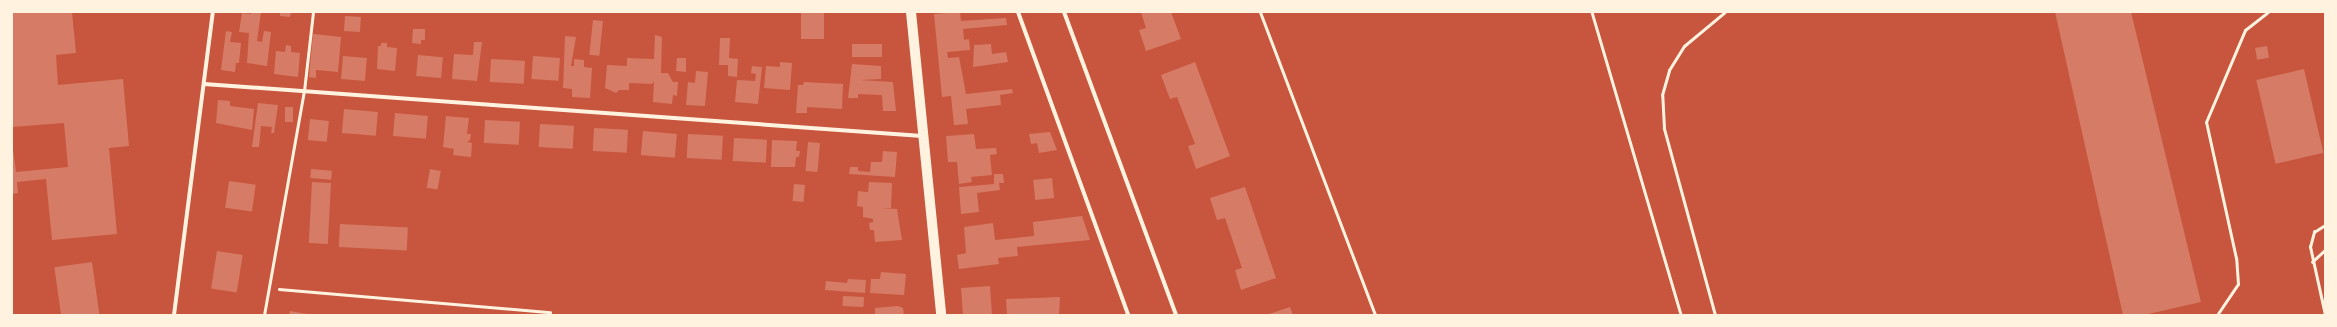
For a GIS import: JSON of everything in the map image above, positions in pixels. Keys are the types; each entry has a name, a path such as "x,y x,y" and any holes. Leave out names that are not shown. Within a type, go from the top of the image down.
{"main road":[{"path":"911,12 941,315"}],"street":[{"path":"174,315 213,12"},
{"path":"1018,12 1128,315"},
{"path":"1064,12 1176,315"},
{"path":"204,84 924,136"}],"lane":[{"path":"264,315 304,91 313,12"},
{"path":"1260,12 1375,315"},
{"path":"1715,315 1664,128 1662,95 1669,70 1684,46 1725,12"},
{"path":"2216,315 2238,284 2236,258 2206,122 2245,30 2268,12"}],"path":[{"path":"1592,12 1681,315"},
{"path":"2325,225 2314,232 2310,247 2312,262 2325,315"},
{"path":"2312,262 2325,250"},
{"path":"269,289 550,312"}],"building":[{"path":"12,12 72,12 76,53 56,55 58,85 123,79 129,146 109,148 117,234 52,240 46,179 17,182 18,193 12,194 12,142 16,172 68,167 64,123 12,127"},
{"path":"251,12 261,12 257,41 262,42 264,31 271,32 267,66 247,63 249,33 239,32 242,13 251,14"},
{"path":"280,12 291,12 290,17 280,16"},
{"path":"801,12 824,12 824,39 801,39"},
{"path":"960,12 961,21 1006,18 1007,25 963,29 964,40 969,39 970,50 947,52 948,58 959,57 966,94 1012,89 1013,93 1000,95 1001,105 966,109 968,124 954,125 951,96 942,97 934,14"},
{"path":"1141,12 1171,12 1181,39 1146,51 1139,30 1146,28"},
{"path":"2055,12 2131,12 2201,302 2144,315 2123,315"},
{"path":"345,16 361,17 360,32 344,31"},
{"path":"593,20 603,21 599,56 589,55"},
{"path":"413,29 425,29 425,40 421,40 421,44 412,43"},
{"path":"226,31 232,32 230,42 241,43 239,63 236,63 235,72 221,70"},
{"path":"313,34 341,37 338,72 316,70 316,78 309,77"},
{"path":"655,35 662,37 661,73 668,73 673,82 678,82 677,96 673,95 672,104 653,102 654,81 652,84 629,83 629,90 619,90 616,93 605,88 607,65 627,66 627,58 654,59"},
{"path":"565,36 576,37 571,66 574,66 574,59 584,60 584,67 592,68 590,98 572,97 572,89 563,88"},
{"path":"720,38 730,38 729,58 738,59 737,77 728,76 728,65 719,65"},
{"path":"474,42 482,42 477,81 452,79 454,54 473,55"},
{"path":"381,43 387,43 387,47 397,48 395,71 377,69 378,46 381,46"},
{"path":"852,44 882,44 882,57 852,57"},
{"path":"991,44 992,54 1006,52 1008,62 973,67 974,45"},
{"path":"286,45 291,46 291,52 300,53 298,77 274,74 276,51 285,52"},
{"path":"2267,46 2269,58 2257,60 2255,48"},
{"path":"418,55 443,57 441,78 416,76"},
{"path":"343,56 367,58 365,81 341,79"},
{"path":"533,56 560,58 558,81 531,79"},
{"path":"677,58 686,58 686,72 676,71"},
{"path":"491,59 525,61 524,84 490,82"},
{"path":"780,62 792,63 790,90 764,88 766,66 780,67"},
{"path":"1195,62 1230,156 1196,169 1188,146 1195,144 1177,97 1170,99 1161,75"},
{"path":"852,64 881,66 881,79 860,80 893,82 896,111 883,111 882,95 858,94 858,98 848,98"},
{"path":"752,66 762,67 758,104 735,102 737,80 755,81 756,74 751,73"},
{"path":"2304,69 2323,153 2276,164 2256,80"},
{"path":"696,71 708,72 705,106 686,105 688,82 695,83"},
{"path":"804,82 843,84 842,109 807,107 807,113 796,113 798,85 803,85"},
{"path":"218,100 230,101 230,106 254,109 252,130 216,123"},
{"path":"258,103 278,105 274,133 271,133 272,127 261,126 259,147 252,147"},
{"path":"285,107 293,107 293,122 285,122"},
{"path":"344,109 378,112 376,136 342,133"},
{"path":"395,113 428,116 426,139 393,136"},
{"path":"446,116 469,118 467,134 471,134 470,140 467,142 472,143 471,157 453,155 454,149 443,147"},
{"path":"310,119 329,121 327,142 308,140"},
{"path":"485,120 520,122 519,145 484,143"},
{"path":"540,124 574,126 573,149 539,147"},
{"path":"594,128 628,130 627,153 593,151"},
{"path":"643,131 677,134 675,158 641,155"},
{"path":"1050,132 1057,150 1039,153 1037,143 1031,144 1029,134"},
{"path":"688,134 723,136 722,160 687,158"},
{"path":"974,134 976,149 996,148 997,154 990,155 992,175 971,177 972,182 959,184 957,162 948,162 946,136"},
{"path":"734,138 767,140 766,163 733,161"},
{"path":"772,140 797,141 796,151 800,151 799,157 796,157 795,167 771,167"},
{"path":"808,142 820,143 817,172 805,171"},
{"path":"883,151 897,152 895,177 849,174 850,167 858,167 858,171 870,172 871,162 882,162"},
{"path":"311,169 332,171 331,180 310,178"},
{"path":"430,169 441,171 438,190 427,188"},
{"path":"994,174 1003,174 1004,183 999,183 1000,190 977,193 979,212 961,214 959,187 994,184"},
{"path":"1052,178 1054,198 1035,200 1033,180"},
{"path":"229,181 256,185 252,211 225,208"},
{"path":"312,182 331,183 328,244 309,243"},
{"path":"869,182 892,183 891,208 881,208 897,209 902,240 875,242 874,230 870,230 869,223 873,222 873,219 863,217 863,207 857,206 858,191 868,192"},
{"path":"794,184 805,185 803,202 793,201"},
{"path":"1245,187 1276,278 1241,290 1235,270 1242,268 1225,218 1217,220 1210,198"},
{"path":"1082,216 1090,240 1017,247 1018,256 998,258 999,264 959,269 957,255 966,253 964,227 993,223 995,240 1034,236 1033,222"},
{"path":"340,224 408,228 407,251 339,247"},
{"path":"217,251 243,255 237,293 211,289"},
{"path":"92,262 99,314 61,315 54,267"},
{"path":"881,272 906,274 904,295 870,293 871,279 880,279"},
{"path":"848,279 866,280 865,293 825,290 826,281 847,283"},
{"path":"990,286 992,314 963,315 961,288"},
{"path":"843,296 864,297 863,307 842,306"},
{"path":"1060,297 1059,315 1007,315 1006,299"},
{"path":"898,306 903,308 904,315 875,315 875,308"},
{"path":"1290,307 1293,315 1266,315"},
{"path":"290,311 307,314 289,315"}]}
